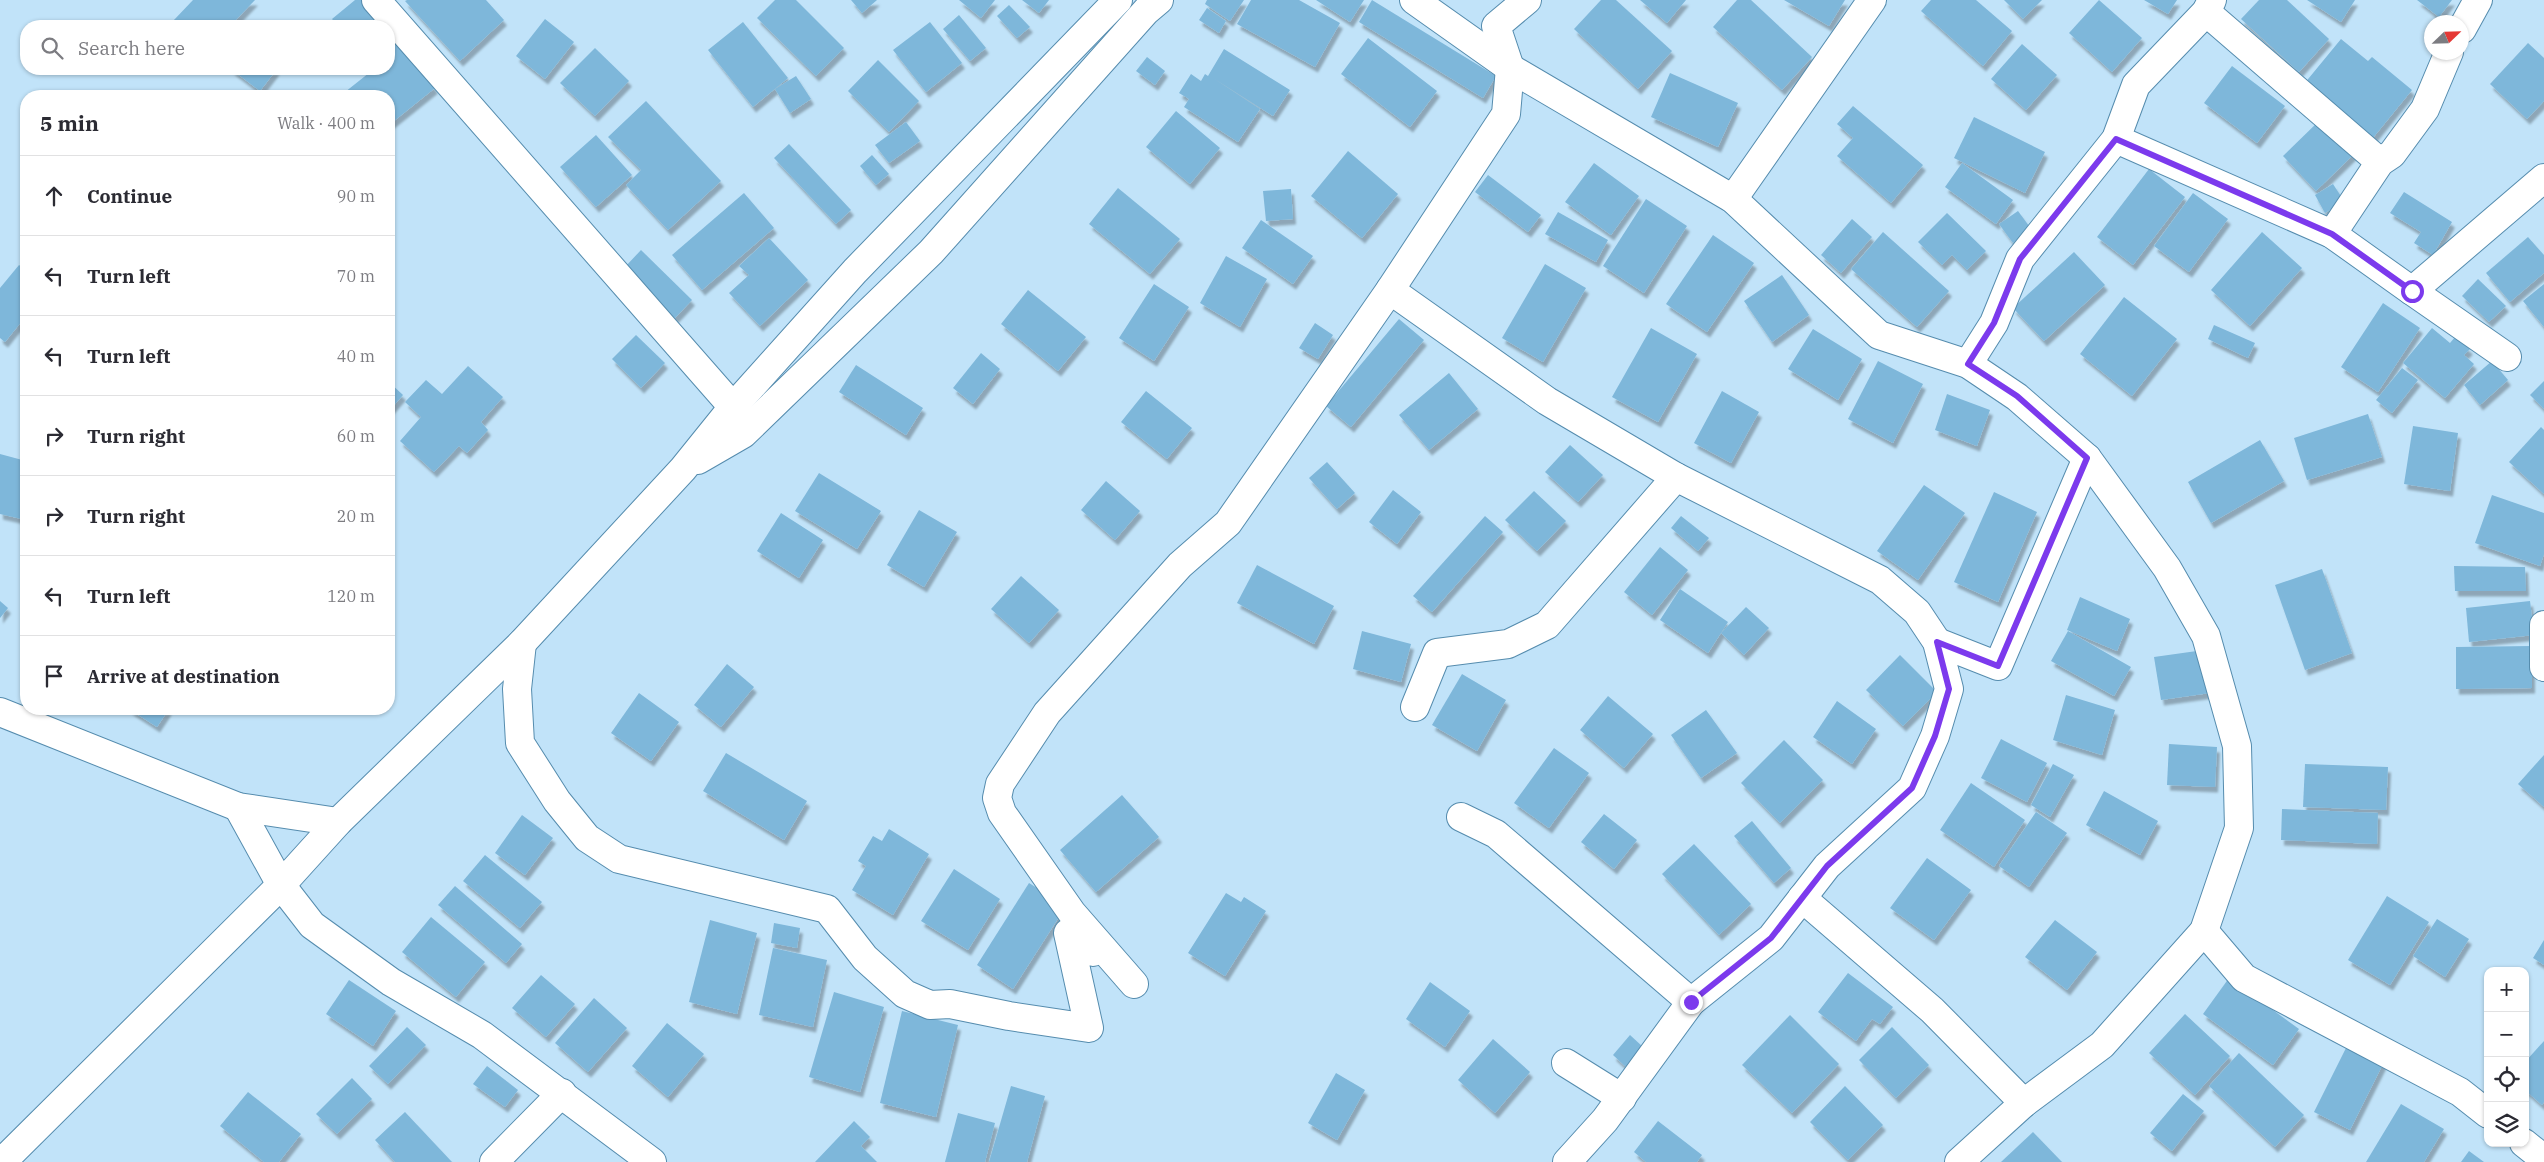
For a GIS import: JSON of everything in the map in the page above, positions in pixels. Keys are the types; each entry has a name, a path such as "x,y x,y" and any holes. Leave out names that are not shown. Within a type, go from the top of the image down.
{"street":[{"path":"376,0 394,20"},
{"path":"2,1162 281,885 338,822 522,643 683,469 733,407 855,271 1118,0"},
{"path":"683,469 743,434 931,252 1146,11 1159,0"},
{"path":"1414,0 1510,68 1733,199 1879,335 1968,364 2017,396 2087,458 2167,568 2206,636 2237,746 2239,828 2204,931 2102,1045 2024,1104 1959,1162"},
{"path":"522,643 517,689 520,743 557,801 587,838 619,859 827,909 865,958 905,994 930,1005 950,1004 1010,1016 1089,1028 1068,933 1134,984 1072,913 1002,813 997,798 1000,784 1047,712 1180,565 1228,523 1390,290 1506,114 1510,68 1496,26 1527,0"},
{"path":"1733,199 1872,0"},
{"path":"2469,17 2478,0"},
{"path":"1968,364 1994,323 2020,259 2116,139 2136,85 2209,6 2380,162"},
{"path":"395,22 733,407"},
{"path":"2332,234 2380,162 2392,154 2425,109 2446,60"},
{"path":"2116,139 2332,234 2507,357"},
{"path":"2412,291 2544,178"},
{"path":"1390,290 1547,400 1676,476 1880,580 1917,612 1937,642 1949,689 1935,736 1912,788 1827,866 1771,938 1691,1002 1605,1120 1567,1162"},
{"path":"1937,642 1998,666 2087,458"},
{"path":"1415,707 1437,654 1508,644 1547,625 1676,476"},
{"path":"2544,625 2544,668"},
{"path":"0,712 238,807 338,822"},
{"path":"238,807 281,885 312,925 391,982 482,1035 652,1162"},
{"path":"1461,817 1496,834 1691,1002"},
{"path":"1802,898 1932,1010 2024,1104"},
{"path":"2204,931 2244,978 2460,1092 2484,1111"},
{"path":"1566,1063 1622,1098"},
{"path":"494,1162 562,1093"},
{"path":"2529,1147 2544,1159"}],"building":[{"path":"193,0 255,0 236,20 174,20"},
{"path":"355,0 365,0 381,20 333,20"},
{"path":"486,0 504,20 460,61 405,1"},
{"path":"775,0 796,0 844,48 816,76 757,18"},
{"path":"851,0 877,0 862,13"},
{"path":"959,0 995,0 981,18"},
{"path":"1022,0 1049,0 1039,13"},
{"path":"1207,0 1244,0 1230,21 1205,4"},
{"path":"1251,0 1299,0 1340,23 1315,67 1237,24"},
{"path":"1316,0 1364,0 1350,22"},
{"path":"1372,0 1496,76 1483,98 1359,22"},
{"path":"1601,0 1616,0 1672,51 1638,89 1574,29"},
{"path":"1640,0 1686,0 1667,23"},
{"path":"1737,0 1751,0 1812,57 1782,90 1713,27"},
{"path":"1784,0 1845,0 1829,26"},
{"path":"1931,0 1976,0 2012,31 1983,66 1921,11"},
{"path":"2004,0 2042,0 2023,19"},
{"path":"2099,0 2142,38 2112,72 2069,33"},
{"path":"2144,0 2177,0 2168,14"},
{"path":"2259,0 2287,0 2329,39 2299,72 2241,19"},
{"path":"2307,0 2355,0 2341,22"},
{"path":"2417,0 2452,0 2441,15 2436,15"},
{"path":"1009,5 1030,27 1017,38 997,16"},
{"path":"1207,8 1226,21 1219,33 1199,20"},
{"path":"959,15 986,48 970,61 943,29"},
{"path":"545,19 574,42 545,79 516,56"},
{"path":"743,22 788,78 753,107 708,50"},
{"path":"930,22 962,63 926,92 893,50"},
{"path":"395,38 435,88 395,120 395,90 348,90 366,75 395,75"},
{"path":"1368,38 1437,91 1410,127 1341,74"},
{"path":"2341,39 2368,61 2372,57 2412,90 2372,139 2304,84"},
{"path":"2528,43 2544,58 2544,101 2527,119 2490,84"},
{"path":"2022,44 2057,75 2026,110 1991,79"},
{"path":"595,48 629,81 595,116 560,83"},
{"path":"1224,49 1290,90 1273,116 1213,78 1260,109 1238,142 1184,107 1189,99 1179,93 1191,74 1201,81 1205,74 1208,76"},
{"path":"1147,57 1165,71 1155,85 1136,71"},
{"path":"878,60 919,101 889,132 848,91"},
{"path":"2232,66 2285,106 2257,143 2204,103"},
{"path":"1670,73 1738,103 1718,147 1651,117"},
{"path":"239,75 272,75 261,90"},
{"path":"796,76 811,99 790,113 775,89"},
{"path":"646,101 721,181 668,230 626,185 641,170 608,137"},
{"path":"1853,106 1923,165 1891,203 1837,156 1853,138 1837,124"},
{"path":"1176,111 1220,148 1190,184 1146,147"},
{"path":"1974,117 2045,152 2025,193 1954,158"},
{"path":"2322,118 2355,153 2316,191 2283,156"},
{"path":"906,122 920,141 889,163 875,145"},
{"path":"596,135 632,175 596,207 560,167"},
{"path":"789,144 851,210 836,224 774,158"},
{"path":"1348,151 1398,194 1362,238 1311,196"},
{"path":"872,155 889,174 876,185 860,166"},
{"path":"1594,163 1639,196 1611,235 1565,202"},
{"path":"1962,163 2013,200 1996,224 1945,187"},
{"path":"2149,169 2185,197 2133,265 2097,237"},
{"path":"1488,175 1541,215 1528,232 1475,192"},
{"path":"2333,184 2344,201 2325,213 2315,195"},
{"path":"1118,188 1180,239 1150,274 1089,224"},
{"path":"1291,189 1293,219 1266,221 1263,191"},
{"path":"2404,192 2452,222 2433,255 2414,243 2421,232 2390,213"},
{"path":"744,193 774,228 702,290 672,255"},
{"path":"2193,193 2228,219 2189,272 2154,246"},
{"path":"1646,199 1687,226 1644,293 1603,266"},
{"path":"2018,211 2032,230 2013,243 1999,224"},
{"path":"1558,212 1608,240 1596,262 1545,234"},
{"path":"1947,213 1986,251 1967,270 1952,255 1942,265 1918,242"},
{"path":"1852,219 1872,237 1841,273 1821,255"},
{"path":"1261,220 1313,256 1293,284 1242,248"},
{"path":"1883,232 1949,291 1917,327 1851,269"},
{"path":"2262,232 2302,268 2250,326 2211,290"},
{"path":"1713,235 1754,263 1707,332 1666,304"},
{"path":"2528,237 2544,255 2544,273 2510,302 2486,273"},
{"path":"769,238 808,280 760,326 729,293 749,275 739,266"},
{"path":"641,250 692,300 675,318 624,268"},
{"path":"2074,252 2105,285 2044,341 2013,308"},
{"path":"1226,256 1267,279 1240,327 1200,303"},
{"path":"1545,264 1586,288 1543,362 1502,338"},
{"path":"20,266 20,323 5,342 0,338 0,288"},
{"path":"1782,275 1809,315 1772,342 1744,301"},
{"path":"2478,279 2506,306 2489,322 2462,296"},
{"path":"1154,284 1189,307 1154,361 1119,338"},
{"path":"2544,284 2544,327 2523,301"},
{"path":"1028,290 1086,337 1058,371 1001,324"},
{"path":"2124,297 2177,339 2132,396 2080,354"},
{"path":"2383,303 2420,328 2378,392 2341,367"},
{"path":"1399,319 1424,340 1351,427 1326,406"},
{"path":"1315,323 1333,335 1318,359 1299,348"},
{"path":"2214,325 2255,343 2248,358 2208,339"},
{"path":"1651,328 1697,354 1658,422 1612,397"},
{"path":"2432,328 2450,343 2455,337 2470,349 2464,355 2474,364 2445,398 2403,363"},
{"path":"1813,329 1862,359 1838,400 1788,369"},
{"path":"636,335 665,363 641,388 612,359"},
{"path":"981,353 1000,369 973,404 953,388"},
{"path":"1878,361 1923,384 1893,443 1848,419"},
{"path":"2492,361 2508,380 2480,405 2464,385"},
{"path":"856,365 923,408 906,435 839,392"},
{"path":"468,366 503,397 481,422 488,430 467,453 459,446 434,472 400,441 421,417 405,402 426,380 442,394"},
{"path":"2402,368 2418,380 2392,413 2376,400"},
{"path":"1449,373 1478,409 1429,450 1399,415"},
{"path":"2544,381 2544,409 2530,395"},
{"path":"395,388 403,395 395,404"},
{"path":"1146,391 1192,428 1167,459 1121,422"},
{"path":"1722,391 1759,412 1731,463 1694,443"},
{"path":"1947,394 1990,410 1977,446 1935,430"},
{"path":"2368,414 2382,457 2307,480 2294,438"},
{"path":"2413,426 2458,433 2450,491 2404,484"},
{"path":"2541,427 2544,430 2544,494 2509,462"},
{"path":"2260,440 2284,481 2211,523 2188,482"},
{"path":"1570,445 1603,475 1578,502 1545,472"},
{"path":"0,454 20,459 20,519 0,514"},
{"path":"1327,462 1355,493 1337,509 1309,478"},
{"path":"819,473 881,511 857,549 795,511"},
{"path":"1106,481 1140,511 1115,540 1081,510"},
{"path":"1924,485 1965,513 1918,580 1877,551"},
{"path":"1393,490 1421,512 1397,544 1369,522"},
{"path":"1534,491 1566,521 1537,551 1505,520"},
{"path":"1994,492 2037,512 1998,602 1954,582"},
{"path":"2492,495 2544,513 2544,554 2540,566 2475,543"},
{"path":"919,510 957,532 924,587 887,565"},
{"path":"781,513 823,540 799,578 757,551"},
{"path":"1485,516 1503,532 1432,612 1413,596"},
{"path":"1681,516 1709,538 1698,551 1671,528"},
{"path":"1660,547 1688,570 1652,615 1624,592"},
{"path":"1257,565 1334,606 1314,644 1237,603"},
{"path":"2454,566 2525,567 2526,591 2455,591"},
{"path":"2322,569 2352,653 2305,670 2275,585"},
{"path":"1021,576 1059,610 1029,643 991,609"},
{"path":"1680,589 1728,622 1708,653 1660,620"},
{"path":"2080,597 2130,619 2117,651 2067,630"},
{"path":"0,601 8,608 0,618"},
{"path":"2530,601 2534,635 2469,642 2466,608"},
{"path":"1746,607 1769,628 1744,655 1721,633"},
{"path":"1362,631 1411,644 1401,682 1353,669"},
{"path":"2068,631 2131,667 2114,696 2051,661"},
{"path":"2532,646 2532,688 2456,689 2456,647"},
{"path":"2204,650 2210,693 2161,700 2154,657"},
{"path":"1900,655 1937,692 1903,726 1866,690"},
{"path":"727,664 754,687 721,727 694,705"},
{"path":"1462,674 1506,700 1477,751 1432,725"},
{"path":"639,693 679,722 651,761 611,733"},
{"path":"2066,695 2115,710 2102,755 2053,740"},
{"path":"1608,696 1653,734 1624,768 1580,730"},
{"path":"1837,701 1876,729 1852,764 1813,737"},
{"path":"1706,710 1737,753 1701,778 1671,735"},
{"path":"138,715 165,715 157,727"},
{"path":"2001,739 2047,763 2027,802 1981,778"},
{"path":"1784,740 1823,780 1780,823 1741,783"},
{"path":"2169,744 2217,747 2215,787 2167,785"},
{"path":"1554,748 1589,773 1549,828 1514,803"},
{"path":"726,753 807,801 784,840 703,791"},
{"path":"2544,755 2544,807 2518,784"},
{"path":"2053,764 2074,775 2050,817 2031,805"},
{"path":"2305,764 2388,767 2386,810 2303,807"},
{"path":"1971,783 2025,820 1994,867 1940,830"},
{"path":"2104,791 2158,821 2140,855 2086,825"},
{"path":"1122,795 1159,837 1096,892 1060,850"},
{"path":"2282,809 2378,813 2377,844 2281,840"},
{"path":"2036,812 2067,833 2029,887 1999,866"},
{"path":"1604,814 1637,840 1614,869 1581,842"},
{"path":"522,815 553,838 525,875 495,853"},
{"path":"1752,821 1791,868 1774,883 1734,836"},
{"path":"889,829 929,854 893,915 852,890 866,866 858,861 873,836 882,841"},
{"path":"1694,844 1751,904 1719,935 1662,874"},
{"path":"485,855 542,902 520,928 463,881"},
{"path":"1927,858 1971,890 1934,940 1890,908"},
{"path":"954,869 1000,899 968,950 921,921"},
{"path":"1029,883 1066,906 1013,989 977,965"},
{"path":"455,886 522,944 506,963 438,905"},
{"path":"1226,893 1241,902 1244,897 1266,911 1225,976 1188,953"},
{"path":"2387,896 2429,922 2390,985 2348,960"},
{"path":"431,917 485,962 456,997 402,952"},
{"path":"2437,919 2469,939 2445,977 2413,956"},
{"path":"710,920 757,933 737,1014 689,1002"},
{"path":"2055,920 2097,952 2067,990 2025,957"},
{"path":"774,923 800,928 797,948 771,943"},
{"path":"2544,940 2544,965 2533,958"},
{"path":"773,948 827,960 813,1027 759,1015"},
{"path":"1848,973 1893,1007 1880,1024 1872,1019 1856,1041 1818,1012"},
{"path":"541,975 575,1004 546,1037 512,1008"},
{"path":"2229,978 2299,1029 2273,1065 2203,1014"},
{"path":"349,980 396,1011 373,1046 326,1014"},
{"path":"1430,982 1470,1011 1445,1047 1406,1019"},
{"path":"834,992 884,1007 860,1092 809,1077"},
{"path":"594,998 627,1028 588,1072 555,1043"},
{"path":"902,1011 958,1025 936,1117 880,1103"},
{"path":"2185,1014 2230,1056 2195,1095 2149,1053"},
{"path":"1790,1015 1839,1064 1792,1113 1742,1065"},
{"path":"667,1023 704,1054 668,1097 632,1066"},
{"path":"407,1027 426,1045 388,1084 369,1066"},
{"path":"1892,1027 1929,1065 1896,1098 1859,1060"},
{"path":"1630,1035 1643,1047 1626,1067 1613,1055"},
{"path":"1493,1039 1530,1072 1495,1113 1458,1080"},
{"path":"2544,1041 2544,1102 2542,1105 2529,1094 2529,1058"},
{"path":"2348,1044 2384,1062 2350,1130 2314,1112"},
{"path":"2239,1053 2304,1115 2275,1147 2209,1086"},
{"path":"487,1066 518,1090 505,1107 473,1084"},
{"path":"1336,1073 1365,1090 1337,1140 1308,1123"},
{"path":"352,1078 372,1099 337,1134 316,1114"},
{"path":"1011,1086 1045,1096 1027,1162 989,1162"},
{"path":"1845,1086 1883,1125 1848,1160 1810,1122"},
{"path":"248,1092 301,1134 279,1162 264,1162 220,1126"},
{"path":"2183,1094 2204,1111 2172,1151 2150,1133"},
{"path":"2401,1104 2444,1129 2424,1162 2366,1162"},
{"path":"405,1112 452,1162 395,1162 375,1140"},
{"path":"958,1113 995,1123 985,1162 945,1162"},
{"path":"854,1121 870,1137 861,1146 877,1162 815,1162"},
{"path":"1658,1121 1702,1155 1697,1162 1646,1162 1634,1152"},
{"path":"2033,1132 2062,1162 2001,1162"},
{"path":"2469,1151 2484,1162 2461,1162"}],"route":[{"path":"1691,1002 1771,938 1827,866 1912,788 1935,736 1949,689 1937,642 1998,666 2087,458 2017,396 1968,364 1994,323 2020,259 2116,139 2332,234 2412,291"}]}
